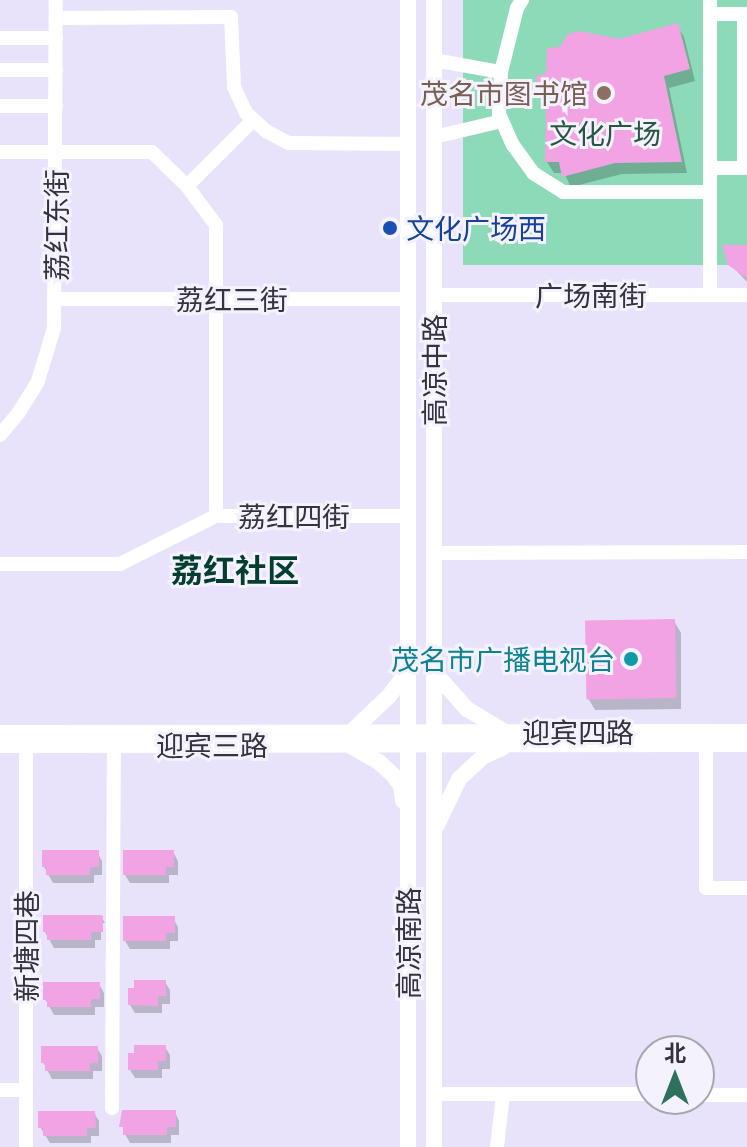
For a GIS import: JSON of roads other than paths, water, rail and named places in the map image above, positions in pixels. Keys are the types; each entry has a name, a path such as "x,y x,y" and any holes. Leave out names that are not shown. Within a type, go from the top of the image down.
{"main road":[{"name":"高凉中路","path":"408,0 408,671 422,740"},
{"name":"高凉中路","path":"422,740 434,672 434,0"},
{"path":"408,36 434,36"},
{"path":"408,588 434,588"},
{"path":"408,671 349,739 379,762 401,786 408,828"},
{"path":"434,672 467,709 509,739 466,771 434,830"},
{"name":"迎宾四路","path":"422,740 706,738 747,732"},
{"name":"迎宾三路","path":"0,733 422,740"},
{"name":"迎宾四路","path":"706,738 747,744"},
{"name":"迎宾三路","path":"0,745 349,739"},
{"name":"高凉南路","path":"408,1147 408,828 422,740"},
{"name":"高凉南路","path":"422,740 434,830 434,1147"},
{"path":"408,912 434,912"}],"street":[{"name":"荔红东街","path":"0,435 38,381 50,346 56,299 56,0"},
{"path":"522,0 517,8 501,72 499,114 533,173 563,192 710,192"},
{"path":"710,168 744,168 745,153 744,14 710,7 710,168 710,295"},
{"path":"56,18 231,17 234,87 253,120 289,143 408,144"},
{"path":"0,38 56,38"},
{"path":"434,60 501,72"},
{"path":"0,70 56,70"},
{"path":"0,106 56,106"},
{"path":"187,186 253,120"},
{"path":"434,137 502,121"},
{"path":"0,152 152,152 187,186 216,225 216,516"},
{"name":"广场南街","path":"434,295 747,295"},
{"name":"荔红三街","path":"56,299 408,299"},
{"name":"荔红四街","path":"0,564 120,564 216,516 408,516"},
{"path":"434,553 747,552"},
{"path":"706,738 706,888 747,888"},
{"name":"新塘四巷","path":"26,745 26,1147"},
{"path":"112,1108 114,745"},
{"path":"0,1090 26,1090"},
{"path":"434,1094 635,1094"},
{"path":"497,1147 503,1094"},
{"path":"715,1095 747,1095"}],"place":[{"name":"茂名市图书馆","path":"604,93"},
{"name":"文化广场西","path":"390,228"},
{"name":"茂名市广播电视台","path":"631,659"}],"district":[{"name":"荔红社区","path":"235,570"}],"park label":[{"name":"文化广场","path":"605,133"}]}
